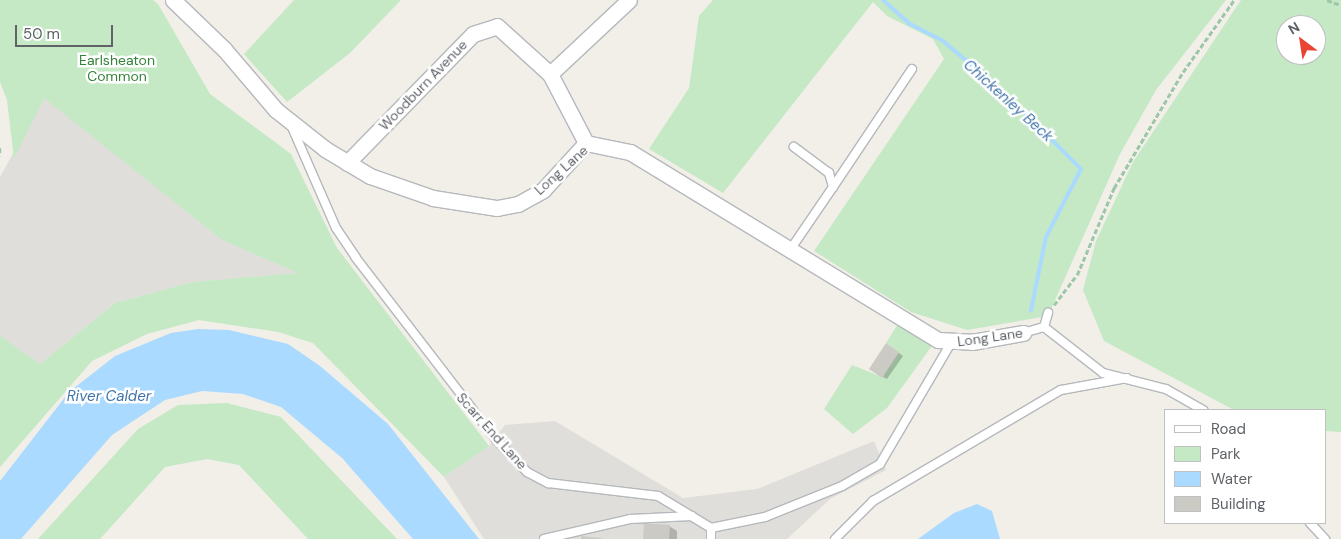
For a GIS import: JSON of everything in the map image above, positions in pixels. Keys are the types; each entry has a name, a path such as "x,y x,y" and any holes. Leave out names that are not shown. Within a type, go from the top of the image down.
{"street":[{"name":"Long Lane","path":"174,0 289,121 347,163 433,198 497,208 518,204 543,190 586,143 630,152 923,333 951,343 1023,333"},
{"path":"550,74 629,0"},
{"name":"Woodburn Avenue","path":"347,163 473,34 497,26 550,74 586,143"}],"lane":[{"path":"790,250 912,69"},
{"name":"Scarr End Lane","path":"289,121 328,211 356,258 511,457 548,483 645,493 692,516 711,528"},
{"path":"794,147 829,173 833,187"},
{"path":"1048,313 1044,327 1091,366 1166,389 1201,409"},
{"name":"Long Lane","path":"1023,333 1044,327"},
{"path":"711,539 711,528 765,517 828,493 887,457 951,343"},
{"path":"835,539 873,501 1061,390 1127,378"},
{"path":"544,539 630,519 692,516"},
{"path":"1311,524 1325,539"}],"path":[{"path":"1048,313 1078,274 1114,188 1183,72 1234,0"},
{"path":"1327,0 1341,5"},
{"path":"0,148 0,156"}],"shaded area":[{"path":"44,97 222,240 299,273 193,282 115,303 40,364 0,337 0,177"},
{"path":"555,421 683,498 757,489 874,441 886,470 830,499 787,539 484,539 444,477 489,446 505,425"}],"green space":[{"name":"Earlsheaton Common","path":"0,0 153,0 158,4 210,94 291,154 337,248 489,446 444,477 313,343 278,332 199,320 147,334 92,361 0,467 0,336 40,364 115,303 193,282 298,273 222,240 44,98 14,159 7,100 0,82"},
{"path":"294,0 401,0 350,53 287,102 244,54"},
{"path":"713,0 1226,0 1156,90 1120,154 1048,316 967,330 911,312 814,251 944,59 933,39 887,16 873,2 723,193 649,149 689,88 699,16"},
{"path":"1241,0 1341,0 1341,432 1326,431 1326,409 1232,409 1104,341 1083,290 1096,241 1133,162"},
{"path":"900,321 934,343 887,408 853,434 824,409 852,365 882,377 899,352 886,343"},
{"path":"227,403 281,417 397,539 308,539 239,465 207,459 165,467 100,539 38,539 138,429 178,405"}],"water":[{"name":"River Calder","path":"198,329 229,330 288,344 320,366 388,424 479,539 413,539 342,458 281,407 243,394 202,391 165,400 112,435 21,539 0,539 0,481 69,392 115,356 171,333"},
{"path":"977,504 992,511 1000,539 918,539 954,513"}],"building":[{"path":"886,343 899,352 882,378 869,369"},
{"path":"644,523 670,525 669,539 643,539"},
{"path":"581,536 601,538 601,539 581,539"}],"waterway":[{"name":"Chickenley Beck","path":"883,0 910,24 943,41 1008,96 1081,169 1046,237 1031,310"}]}
